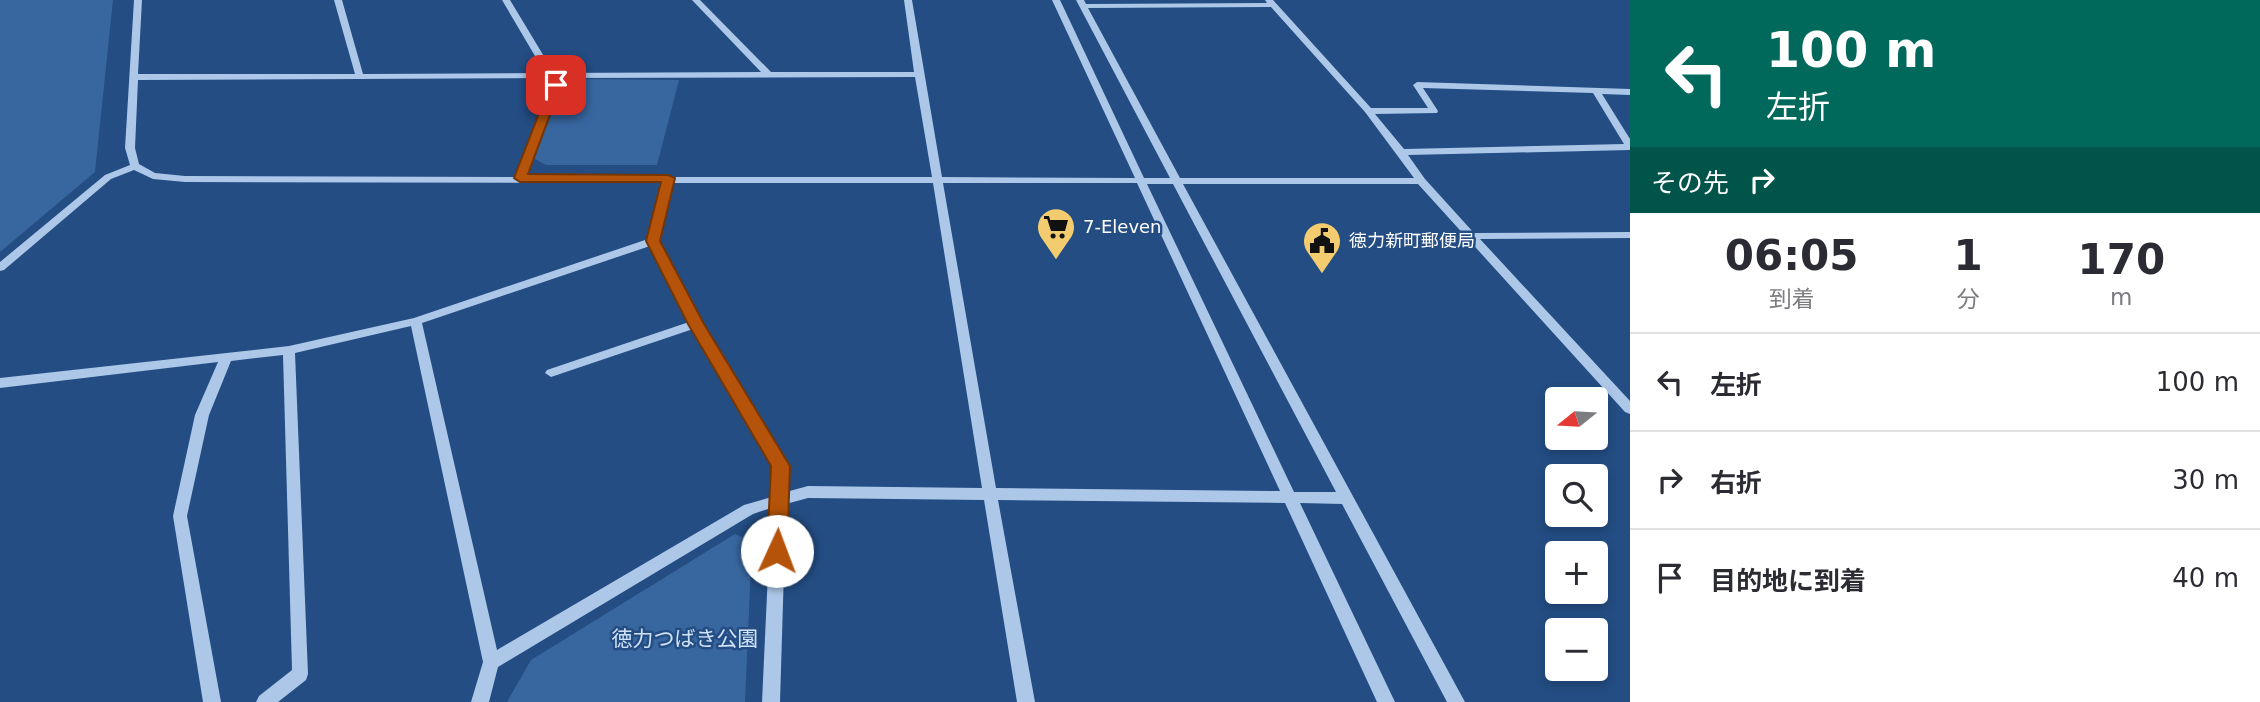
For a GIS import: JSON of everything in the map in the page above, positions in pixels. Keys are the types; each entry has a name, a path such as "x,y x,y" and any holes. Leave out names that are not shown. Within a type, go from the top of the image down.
{"street":[{"path":"138,0 130,148 135,166 153,176 185,179 937,178 1421,181"},
{"path":"338,0 360,75"},
{"path":"506,0 556,85 520,178"},
{"path":"696,0 768,74"},
{"path":"908,0 917,74 1026,702"},
{"path":"1056,0 1386,702"},
{"path":"1456,702 1082,3 1271,3 1403,152 1421,181 1630,410"},
{"path":"134,77 917,74"},
{"path":"1368,111 1434,111 1417,85 1630,92"},
{"path":"1596,91 1630,146"},
{"path":"1403,152 1630,146"},
{"path":"0,268 108,177 135,166"},
{"path":"668,178 653,241 696,324 780,466 771,702"},
{"path":"1471,236 1630,235"},
{"path":"0,383 289,350 416,321 653,241"},
{"path":"416,321 491,662 480,702"},
{"path":"551,373 696,324"},
{"path":"265,702 300,674 289,350"},
{"path":"212,702 180,516 202,415 226,358"},
{"path":"491,662 749,509 808,492 1346,498"}],"green space":[{"path":"0,0 113,0 95,172 0,252"},
{"path":"574,79 679,80 657,165 546,165 533,158 564,85"},
{"name":"徳力つばき公園","path":"735,534 752,541 745,702 507,702 531,660"}],"place":[{"name":"7-Eleven","path":"1056,261"},
{"name":"徳力新町郵便局","path":"1322,275"}],"route":[{"path":"556,85 520,178 668,178 653,241 696,324 780,466 777,551"}]}
